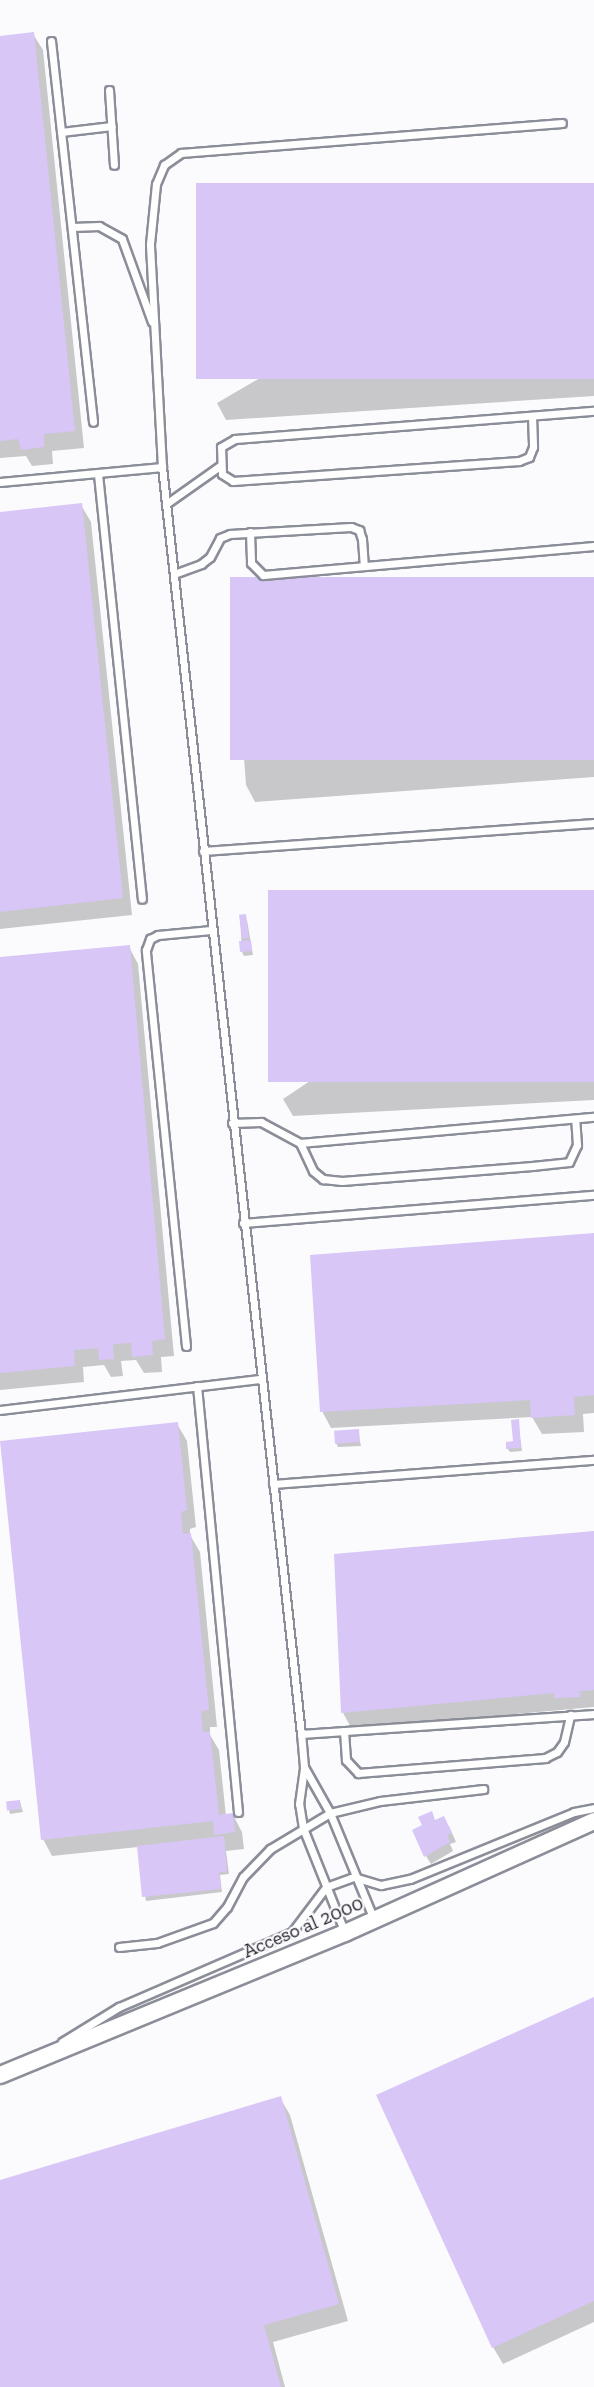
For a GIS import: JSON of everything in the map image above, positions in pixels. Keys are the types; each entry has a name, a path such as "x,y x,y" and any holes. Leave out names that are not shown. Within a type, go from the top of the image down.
{"street":[{"name":"Acceso al 2000","path":"0,2075 345,1933 594,1821"}],"lane":[{"path":"51,41 93,422"},
{"path":"109,90 114,165"},
{"path":"345,1933 303,1828 299,1804 304,1767 301,1734 260,1379 162,467 150,244 156,184 164,165 181,153 562,123"},
{"path":"61,132 112,126"},
{"path":"72,228 99,226 122,239 155,330"},
{"path":"532,416 533,447 529,458 519,461 233,481 225,479 221,465 222,447 235,439 594,411"},
{"path":"166,504 221,465"},
{"path":"0,482 162,467"},
{"path":"98,474 142,899"},
{"path":"174,574 201,564 210,557 220,538 250,532 351,527 359,530 364,566"},
{"path":"250,532 251,563 263,575 594,546"},
{"path":"203,851 594,823"},
{"path":"186,1346 146,950 150,939 158,935 211,930"},
{"path":"232,1123 261,1122 300,1143 594,1118"},
{"path":"300,1143 313,1170 323,1179 342,1181 532,1166 569,1162 577,1145 575,1119"},
{"path":"243,1223 594,1195"},
{"path":"0,1410 260,1379"},
{"path":"196,1386 238,1812"},
{"path":"273,1484 594,1460"},
{"path":"301,1734 594,1714"},
{"path":"344,1731 346,1760 358,1773 545,1758 557,1752 564,1742 570,1715"},
{"path":"304,1767 330,1813 354,1877 374,1920"},
{"path":"119,1947 157,1943 213,1923 227,1907 243,1877 263,1856 303,1828 330,1813 380,1801 483,1789"},
{"name":"Acceso al 2000","path":"354,1877 381,1885 410,1879 574,1812 594,1808"},
{"path":"326,1887 354,1877"},
{"name":"Acceso al 2000","path":"25,2064 119,2007 292,1932 326,1887"}],"building":[{"path":"34,32 75,431 44,434 44,447 21,450 18,439 0,441 0,36"},
{"path":"196,183 594,183 594,379 196,379"},
{"path":"82,503 123,898 0,912 0,512"},
{"path":"230,577 594,577 594,760 230,760"},
{"path":"268,890 594,890 594,1082 268,1082"},
{"path":"246,914 249,938 242,939 239,915"},
{"path":"251,940 252,951 240,952 239,941"},
{"path":"130,945 165,1339 152,1341 153,1355 132,1357 131,1343 113,1344 114,1359 99,1360 98,1348 74,1350 75,1366 0,1373 0,957"},
{"path":"594,1233 594,1395 574,1397 575,1415 531,1418 530,1400 320,1412 310,1255"},
{"path":"519,1419 521,1448 506,1449 506,1442 513,1441 511,1420"},
{"path":"178,1422 187,1510 181,1512 183,1534 191,1533 209,1710 201,1711 203,1732 210,1732 219,1815 233,1813 235,1832 214,1835 213,1821 41,1840 0,1441"},
{"path":"359,1429 360,1442 335,1444 334,1431"},
{"path":"594,1531 594,1690 572,1692 580,1692 581,1697 554,1698 554,1693 341,1713 334,1554"},
{"path":"20,1800 21,1809 7,1810 6,1801"},
{"path":"432,1811 435,1820 444,1816 452,1833 447,1835 450,1842 424,1857 412,1830 422,1825 418,1817"},
{"path":"224,1836 227,1871 219,1872 221,1889 142,1897 137,1846"},
{"path":"594,1997 594,2301 492,2348 376,2095"},
{"path":"281,2096 339,2304 264,2325 281,2387 0,2387 0,2180"}]}
